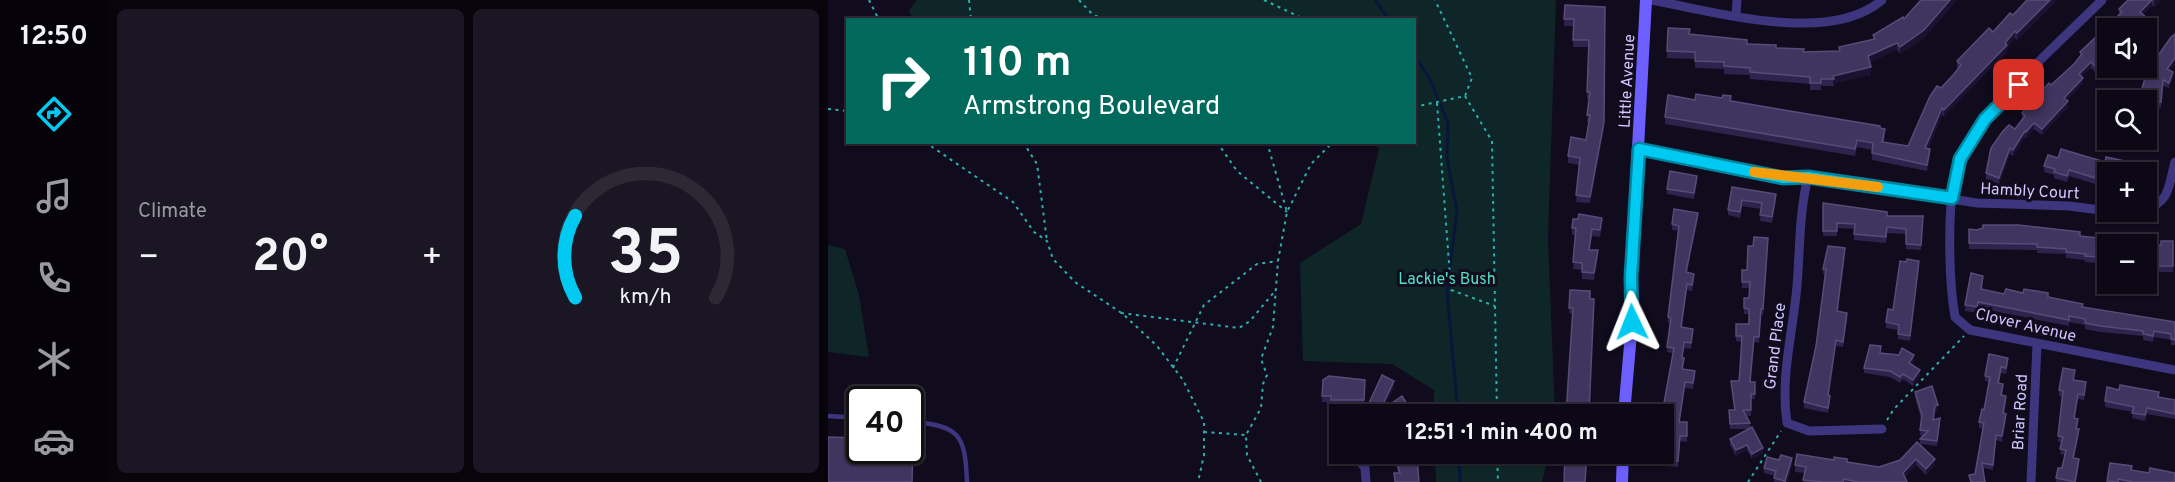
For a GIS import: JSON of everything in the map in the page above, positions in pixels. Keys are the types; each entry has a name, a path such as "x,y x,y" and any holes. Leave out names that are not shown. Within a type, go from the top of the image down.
{"street":[{"path":"1648,0 1796,25 1836,21 1871,9 1882,0"},
{"name":"Little Avenue","path":"1625,404 1632,322 1631,277 1648,0"},
{"path":"1736,15 1737,0"},
{"name":"Clover Avenue","path":"2102,0 1985,119 1960,159 1952,198 1951,296 1955,317 1970,330 2175,370"},
{"name":"Hambly Court","path":"1639,149 1783,178 1808,177 1977,203 2097,210"},
{"path":"2157,206 2164,201 2175,162"},
{"name":"Grand Place","path":"1787,423 1783,398 1797,287 1802,202 1808,177"},
{"name":"Briar Road","path":"2031,482 2037,344"},
{"path":"1787,423 1809,431 1882,429"},
{"path":"1362,464 1365,468 1365,482"},
{"path":"1622,482 1623,464"}],"lane":[{"path":"828,416 846,417"},
{"path":"924,423 946,425 964,445 967,482"}],"path":[{"path":"869,0 878,18"},
{"path":"969,0 971,18"},
{"path":"1079,0 1093,15 1103,18"},
{"path":"1264,0 1302,18"},
{"path":"1435,0 1472,78 1465,96"},
{"path":"1416,107 1465,96"},
{"path":"1465,96 1491,141 1497,404"},
{"path":"1437,103 1451,290 1495,306"},
{"path":"828,109 846,111"},
{"path":"928,144 1013,202 1034,232 1047,241"},
{"path":"1024,144 1037,164 1047,241 1053,259 1075,282 1121,313 1157,346 1173,368 1203,422 1204,454 1197,482"},
{"path":"1217,144 1237,171 1287,212"},
{"path":"1267,144 1287,212"},
{"path":"1261,482 1247,455 1246,435 1261,408 1263,384 1267,375 1261,359 1273,327 1278,261 1287,212 1311,164 1331,144"},
{"path":"1173,368 1204,306 1220,291 1257,264 1278,261"},
{"path":"1121,313 1239,328 1251,321 1275,291"},
{"path":"1882,429 1894,410 1970,330"},
{"path":"1749,482 1787,423"},
{"path":"1204,432 1246,435"},
{"path":"1497,464 1498,482"}],"green space":[{"name":"Lackie's Bush","path":"917,0 1556,0 1548,238 1555,404 1434,404 1434,390 1392,364 1303,361 1300,263 1361,224 1379,149 1376,144 1416,144 1416,18 912,18 909,10"},
{"path":"828,245 845,249 859,295 869,357 828,352"},
{"path":"1435,464 1546,464 1542,482 1436,482"}],"building":[{"path":"1921,0 1950,0 1924,30 1900,47 1897,43 1868,56 1871,67 1833,76 1834,79 1821,79 1821,83 1810,83 1810,77 1750,72 1750,68 1724,66 1724,62 1695,61 1695,52 1667,51 1668,28 1690,29 1689,34 1747,40 1747,44 1804,49 1803,52 1840,51 1839,47 1875,39 1873,35 1903,17 1904,19"},
{"path":"2027,0 2050,0 2017,33 2015,31 2005,43 2007,45 1944,110 1942,108 1925,148 1930,149 1927,165 1872,153 1873,143 1857,140 1855,149 1665,117 1668,95 1695,100 1696,94 1722,98 1723,95 1731,96 1730,101 1880,126 1885,129 1882,142 1908,146 1930,96 1937,86 1941,88 1961,65 1957,61 1989,28 1993,32 2010,13 2013,15"},
{"path":"2128,0 2152,0 2140,12 2147,18 2116,18 2122,12 2119,9"},
{"path":"1565,5 1605,7 1604,122 1590,197 1576,195 1580,158 1568,156 1571,137 1586,140 1590,115 1587,115 1590,92 1587,92 1589,40 1573,40 1574,19 1564,19"},
{"path":"2175,34 2175,58 2167,69 2173,72 2169,83 2163,80 2161,102 2157,102 2157,90 2141,90 2145,78 2157,78 2157,57"},
{"path":"2097,36 2097,68 2091,62 2079,74 2083,78 2064,98 2068,101 2042,129 2034,123 2025,131 2013,150 2010,148 1999,178 1986,173 1991,148 2003,131 2009,125 2015,129 2025,116 2022,113 2030,103 2049,83 2051,85 2074,64 2082,54 2080,52"},
{"path":"2061,149 2105,162 2097,162 2095,178 2069,170 2067,176 2044,166 2048,155 2058,158"},
{"path":"2106,157 2130,162 2105,162"},
{"path":"1670,171 1697,176 1694,193 1667,189"},
{"path":"1732,187 1776,194 1772,217 1760,215 1762,203 1742,200 1740,212 1728,210"},
{"path":"1823,203 1887,212 1887,216 1923,216 1921,245 1906,244 1906,229 1887,227 1886,237 1854,234 1855,224 1837,223 1837,231 1823,231"},
{"path":"1674,209 1698,213 1686,272 1694,274 1692,285 1687,284 1681,327 1693,329 1691,343 1684,342 1682,369 1695,371 1693,383 1685,382 1679,422 1687,422 1687,436 1680,436 1678,461 1674,461 1674,404 1664,404 1674,348 1667,347 1671,318 1668,317 1679,226 1672,224"},
{"path":"1579,214 1602,218 1600,230 1592,229 1589,250 1598,250 1594,273 1582,272 1582,263 1573,262 1576,228 1572,228 1573,219 1578,219"},
{"path":"1983,225 2018,225 2080,232 2080,236 2097,238 2097,257 2066,252 2066,249 2037,247 2037,244 1969,243 1969,229 1983,228"},
{"path":"1754,237 1768,238 1763,309 1761,309 1759,337 1754,337 1750,382 1755,382 1755,394 1751,394 1751,410 1743,410 1750,423 1730,424 1729,410 1735,410 1731,381 1739,381 1742,336 1736,336 1736,324 1749,324 1749,309 1744,308 1744,298 1749,298 1750,282 1742,282 1742,270 1747,270 1748,246 1753,246"},
{"path":"2161,241 2173,241 2173,266 2157,266 2157,245 2161,245"},
{"path":"1828,246 1845,248 1837,311 1847,313 1843,342 1836,340 1828,408 1804,402 1816,346 1826,269 1823,269"},
{"path":"1907,259 1919,261 1910,336 1898,334 1899,325 1886,322 1888,309 1893,310 1900,261 1906,262"},
{"path":"1971,273 1983,276 1981,289 2004,294 2006,289 2023,293 2024,289 2048,293 2048,297 2083,304 2082,307 2175,322 2175,340 2171,339 2171,334 2154,331 2153,336 2143,334 2143,331 2085,323 2085,319 2069,316 2069,320 1978,302 1977,307 1965,305"},
{"path":"1570,290 1590,291 1590,299 1594,299 1589,404 1567,404 1573,308 1569,308"},
{"path":"1870,345 1881,346 1880,353 1899,355 1902,348 1914,355 1909,363 1920,370 1913,380 1903,374 1900,377 1890,371 1864,368"},
{"path":"1989,354 2008,358 2006,368 2001,367 1998,383 2003,384 2001,395 2006,396 2003,413 2006,414 2002,436 1996,435 1993,465 1982,463 1985,482 1971,482 1969,475 1975,474 1984,423 1979,422 1982,409 1984,410 1990,377 1985,376"},
{"path":"2063,368 2075,370 2073,380 2086,382 2084,395 2078,394 2074,418 2078,419 2076,429 2079,429 2073,458 2079,459 2075,482 2056,478 2058,468 2062,468 2066,450 2060,449 2063,437 2058,436 2063,391 2059,390"},
{"path":"1382,375 1394,381 1383,404 1369,403"},
{"path":"1329,376 1365,380 1364,400 1331,400 1331,396 1322,396 1323,380"},
{"path":"2120,385 2159,392 2158,397 2175,400 2175,414 2147,408 2145,415 2132,413 2134,407 2105,401 2107,387 2119,390"},
{"path":"1932,386 1938,405 1935,406 1933,420 1940,418 1937,441 1920,439 1928,431 1920,430 1922,415 1915,392"},
{"path":"1402,396 1407,404 1391,404"},
{"path":"1752,427 1763,448 1752,454 1747,445 1736,450 1730,439"},
{"path":"828,437 846,438 846,464 912,464 912,482 828,482"},
{"path":"1917,442 1935,459 1926,469 1916,459 1903,473 1907,482 1803,480 1806,467 1795,465 1797,454 1834,460 1834,457 1847,459 1847,462 1879,467 1900,460"},
{"path":"1781,455 1792,458 1785,481 1774,478 1776,471 1764,468 1767,457 1779,460"},
{"path":"2110,463 2132,466 2131,470 2149,473 2150,468 2175,473 2175,482 2134,482 2118,479 2118,482 2107,481"},
{"path":"1397,464 1418,464 1419,482 1395,482 1394,473 1400,473"},
{"path":"1565,464 1586,464 1585,482 1564,482"}],"waterway":[{"path":"1375,0 1388,18"},
{"path":"1416,59 1429,77 1448,123 1447,158 1457,211 1447,291 1457,404"},
{"path":"1459,464 1460,482"}],"slow traffic":[{"path":"1754,172 1783,178 1808,177 1878,187"}],"route":[{"path":"1632,322 1631,277 1639,149 1783,178 1808,177 1952,198 1960,159 1985,119 2019,85"}]}
